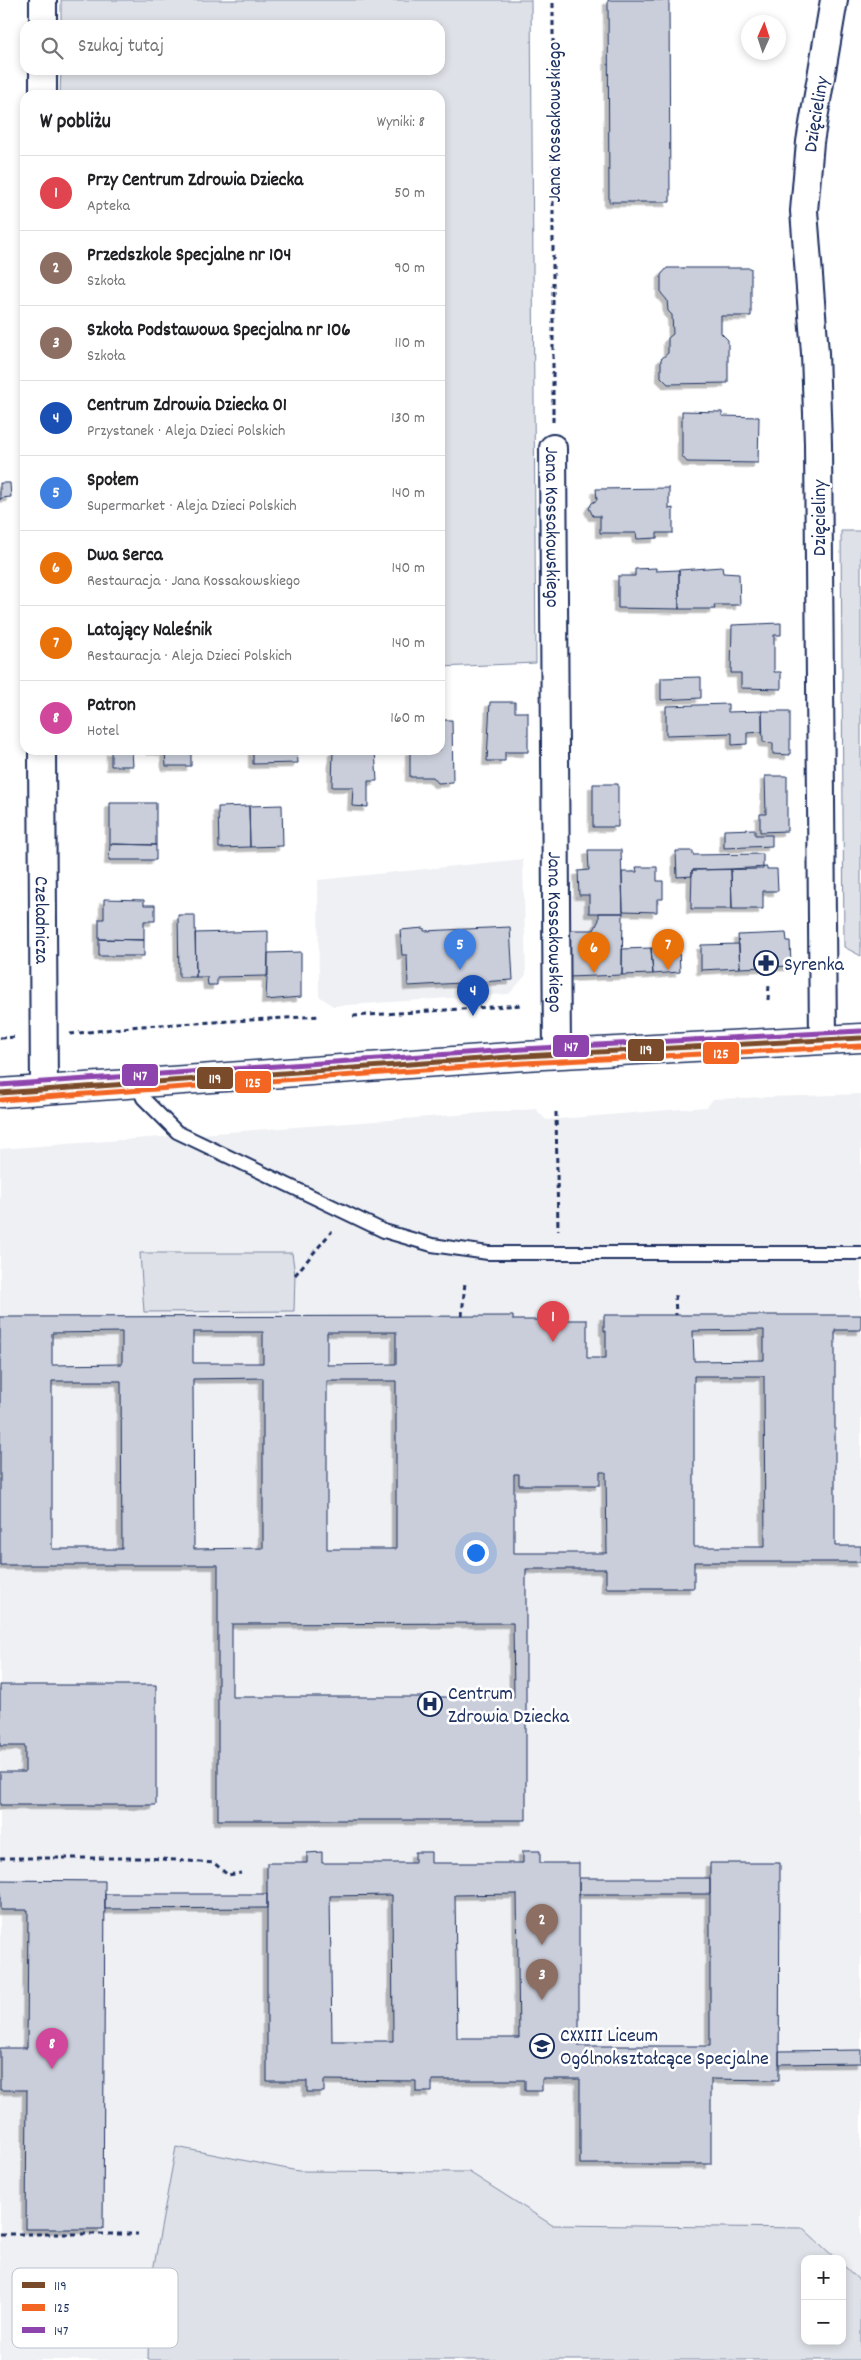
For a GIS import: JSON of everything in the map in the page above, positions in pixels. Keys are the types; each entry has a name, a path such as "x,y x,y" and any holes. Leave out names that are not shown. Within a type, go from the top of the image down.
{"street":[{"path":"44,0 44,20"},
{"name":"Dzięcieliny","path":"823,1039 818,444 804,211 810,142 834,0"},
{"path":"43,75 43,90"},
{"name":"Jana Kossakowskiego","path":"553,448 557,1054"},
{"name":"Czeladnicza","path":"42,755 44,1090"},
{"path":"0,1093 557,1054 861,1038"}],"lane":[{"path":"137,1084 143,1098 176,1132 384,1231 432,1245 488,1253 861,1253"}],"path":[{"name":"Jana Kossakowskiego","path":"553,448 554,0"},
{"path":"768,985 768,1000"},
{"path":"353,1016 522,1006"},
{"path":"64,1035 140,1026 321,1016"},
{"path":"0,1038 18,1037"},
{"path":"556,1112 558,1230"},
{"path":"295,1275 332,1231"},
{"path":"462,1316 465,1282"},
{"path":"675,1295 676,1315"},
{"path":"0,1858 148,1858 214,1863 228,1875 241,1873"},
{"path":"0,2234 138,2234"}],"shaded area":[{"path":"61,0 531,0 536,663 445,667 445,90 60,90 61,75 445,75 445,20 61,20"},
{"path":"841,531 861,531 861,956 844,947"},
{"path":"523,859 526,975 509,994 333,1006 319,996 318,880"},
{"path":"589,895 589,913 623,913 622,949 679,948 680,972 568,977 567,896"},
{"name":"Centrum Zdrowia Dziecka","path":"861,1094 861,2360 0,2360 0,1149 536,1109 546,1120 707,1107 713,1099"},
{"path":"140,1253 292,1253 295,1275 294,1311 144,1312"},
{"path":"176,2147 298,2171 469,2172 552,2225 803,2228 832,2255 801,2255 801,2345 846,2345 846,2268 861,2282 861,2360 148,2360 148,2348 178,2348 178,2268 154,2268"}],"building":[{"path":"608,0 669,0 670,202 609,202"},
{"path":"667,268 751,268 751,316 721,316 721,333 728,340 728,383 668,384 661,377 661,359 668,353 668,338 673,334 672,315 668,311 667,300 661,293 661,275"},
{"path":"682,411 722,412 722,416 759,417 758,463 687,462 682,456"},
{"path":"0,483 10,483 11,497 1,498 0,500"},
{"path":"669,488 669,509 673,508 673,533 657,533 657,538 637,539 636,533 600,533 600,516 593,516 589,508 597,500 596,489"},
{"path":"722,567 723,573 739,574 740,605 714,605 715,609 679,609 679,570"},
{"path":"656,568 656,571 679,570 679,609 618,608 618,576 635,576 635,569"},
{"path":"781,623 781,635 774,635 774,672 781,672 781,689 741,688 741,673 731,673 732,625"},
{"path":"701,677 701,698 661,700 661,678"},
{"path":"490,702 515,702 515,712 528,712 528,752 505,752 505,761 487,761"},
{"path":"728,704 728,712 762,711 762,732 747,733 747,744 732,745 732,733 666,735 666,706"},
{"path":"762,711 790,711 790,755 773,754 773,743 763,742"},
{"path":"445,720 452,720 453,782 438,783 433,777 410,777 410,755 445,755"},
{"path":"111,755 132,755 133,766 111,766"},
{"path":"165,755 191,755 191,766 166,766"},
{"path":"253,755 297,755 298,763 253,764"},
{"path":"333,755 375,755 377,781 368,781 368,807 352,806 353,787 332,787"},
{"path":"765,776 787,776 787,831 760,832 760,814 766,814"},
{"path":"593,784 618,784 618,827 593,827"},
{"path":"110,803 156,803 156,845 110,844"},
{"path":"282,805 283,846 250,847 249,806"},
{"path":"249,806 250,847 219,848 218,807"},
{"path":"755,829 755,835 772,835 772,846 724,848 724,830"},
{"path":"110,844 156,845 156,860 109,860"},
{"path":"588,850 621,850 623,913 589,913 589,895 579,895 578,871 589,870"},
{"path":"676,851 693,851 693,855 763,854 763,869 692,870 692,876 677,877"},
{"path":"636,867 657,867 657,881 663,881 663,899 657,899 657,912 623,911 622,872 637,872"},
{"path":"767,867 767,869 777,869 778,891 763,891 763,909 732,909 731,869"},
{"path":"731,869 732,909 691,909 692,870"},
{"path":"104,899 144,900 144,905 155,905 155,921 144,921 144,940 99,939 99,919 104,919"},
{"path":"599,913 623,913 622,975 568,977 567,930 594,930 599,920"},
{"path":"178,915 195,915 196,977 179,977"},
{"path":"510,927 513,980 408,986 407,955 402,955 400,930 424,928 424,931"},
{"path":"268,931 268,976 217,977 217,985 208,985 207,977 196,977 195,933"},
{"path":"786,933 787,941 790,941 791,966 740,968 738,935"},
{"path":"99,939 144,940 144,956 99,956"},
{"path":"739,944 740,968 701,970 701,945"},
{"path":"651,948 679,948 680,972 653,974"},
{"path":"651,948 653,974 622,975 622,949"},
{"path":"301,952 301,997 266,1000 268,953"},
{"path":"604,1315 861,1315 861,1330 835,1330 835,1546 861,1546 861,1562 694,1562 694,1588 606,1588 606,1569 526,1569 526,1820 218,1820 218,1565 0,1565 0,1317 513,1316 513,1320 587,1320 587,1358 606,1358 606,1331 604,1331","holes":["764,1330 764,1360 694,1361 693,1331","122,1332 122,1364 52,1365 52,1333","193,1332 263,1332 263,1363 193,1363","327,1332 396,1332 396,1364 327,1365","694,1376 764,1376 765,1547 694,1547","263,1378 263,1548 194,1549 193,1379","52,1381 121,1381 122,1549 52,1549","327,1381 396,1381 396,1549 327,1549","600,1472 606,1472 607,1553 514,1553 514,1474 519,1474 519,1485 600,1485","513,1623 514,1697 232,1697 232,1624"]},
{"path":"0,1685 156,1685 156,1805 0,1805 0,1772 25,1772 25,1746 0,1746"},
{"path":"523,1851 540,1851 540,1863 579,1863 579,2046 710,2046 710,1863 780,1863 779,2080 711,2079 711,2164 580,2164 580,2079 542,2079 542,2091 525,2091 525,2080 432,2080 432,2092 416,2092 416,2081 324,2080 324,2092 307,2092 307,2081 267,2081 267,1863 307,1863 307,1853 322,1852 322,1863 415,1863 415,1852 431,1852 431,1863 523,1863","holes":["517,1894 519,2038 457,2038 455,1895","392,1895 393,2041 332,2041 330,1896"]},
{"path":"579,1878 710,1878 710,1894 579,1894"},
{"path":"0,1880 105,1881 103,2229 26,2229 27,2090 0,2090 0,2048 27,2048 28,1910 0,1910"},
{"path":"105,1894 267,1894 267,1908 105,1909"},
{"path":"861,2050 861,2063 779,2064 779,2051"}],"transit line":[{"name":"147","path":"0,1085 523,1049 861,1031"},
{"name":"119","path":"0,1093 524,1056 861,1038"},
{"name":"125","path":"1,1100 524,1063 861,1046"}],"place":[{"name":"Syrenka","path":"766,963"},
{"name":"Społem","path":"460,970"},
{"name":"Latający Naleśnik","path":"668,970"},
{"name":"Dwa Serca","path":"594,973"},
{"name":"Centrum Zdrowia Dziecka 01","path":"473,1016"},
{"name":"Przy Centrum Zdrowia Dziecka","path":"553,1342"},
{"name":"Centrum Zdrowia Dziecka","path":"430,1704"},
{"name":"Przedszkole Specjalne nr 104","path":"542,1945"},
{"name":"Szkoła Podstawowa Specjalna nr 106","path":"542,2000"},
{"name":"CXXIII Liceum Ogólnokształcące Specjalne","path":"542,2046"},
{"name":"Patron","path":"52,2069"}]}
